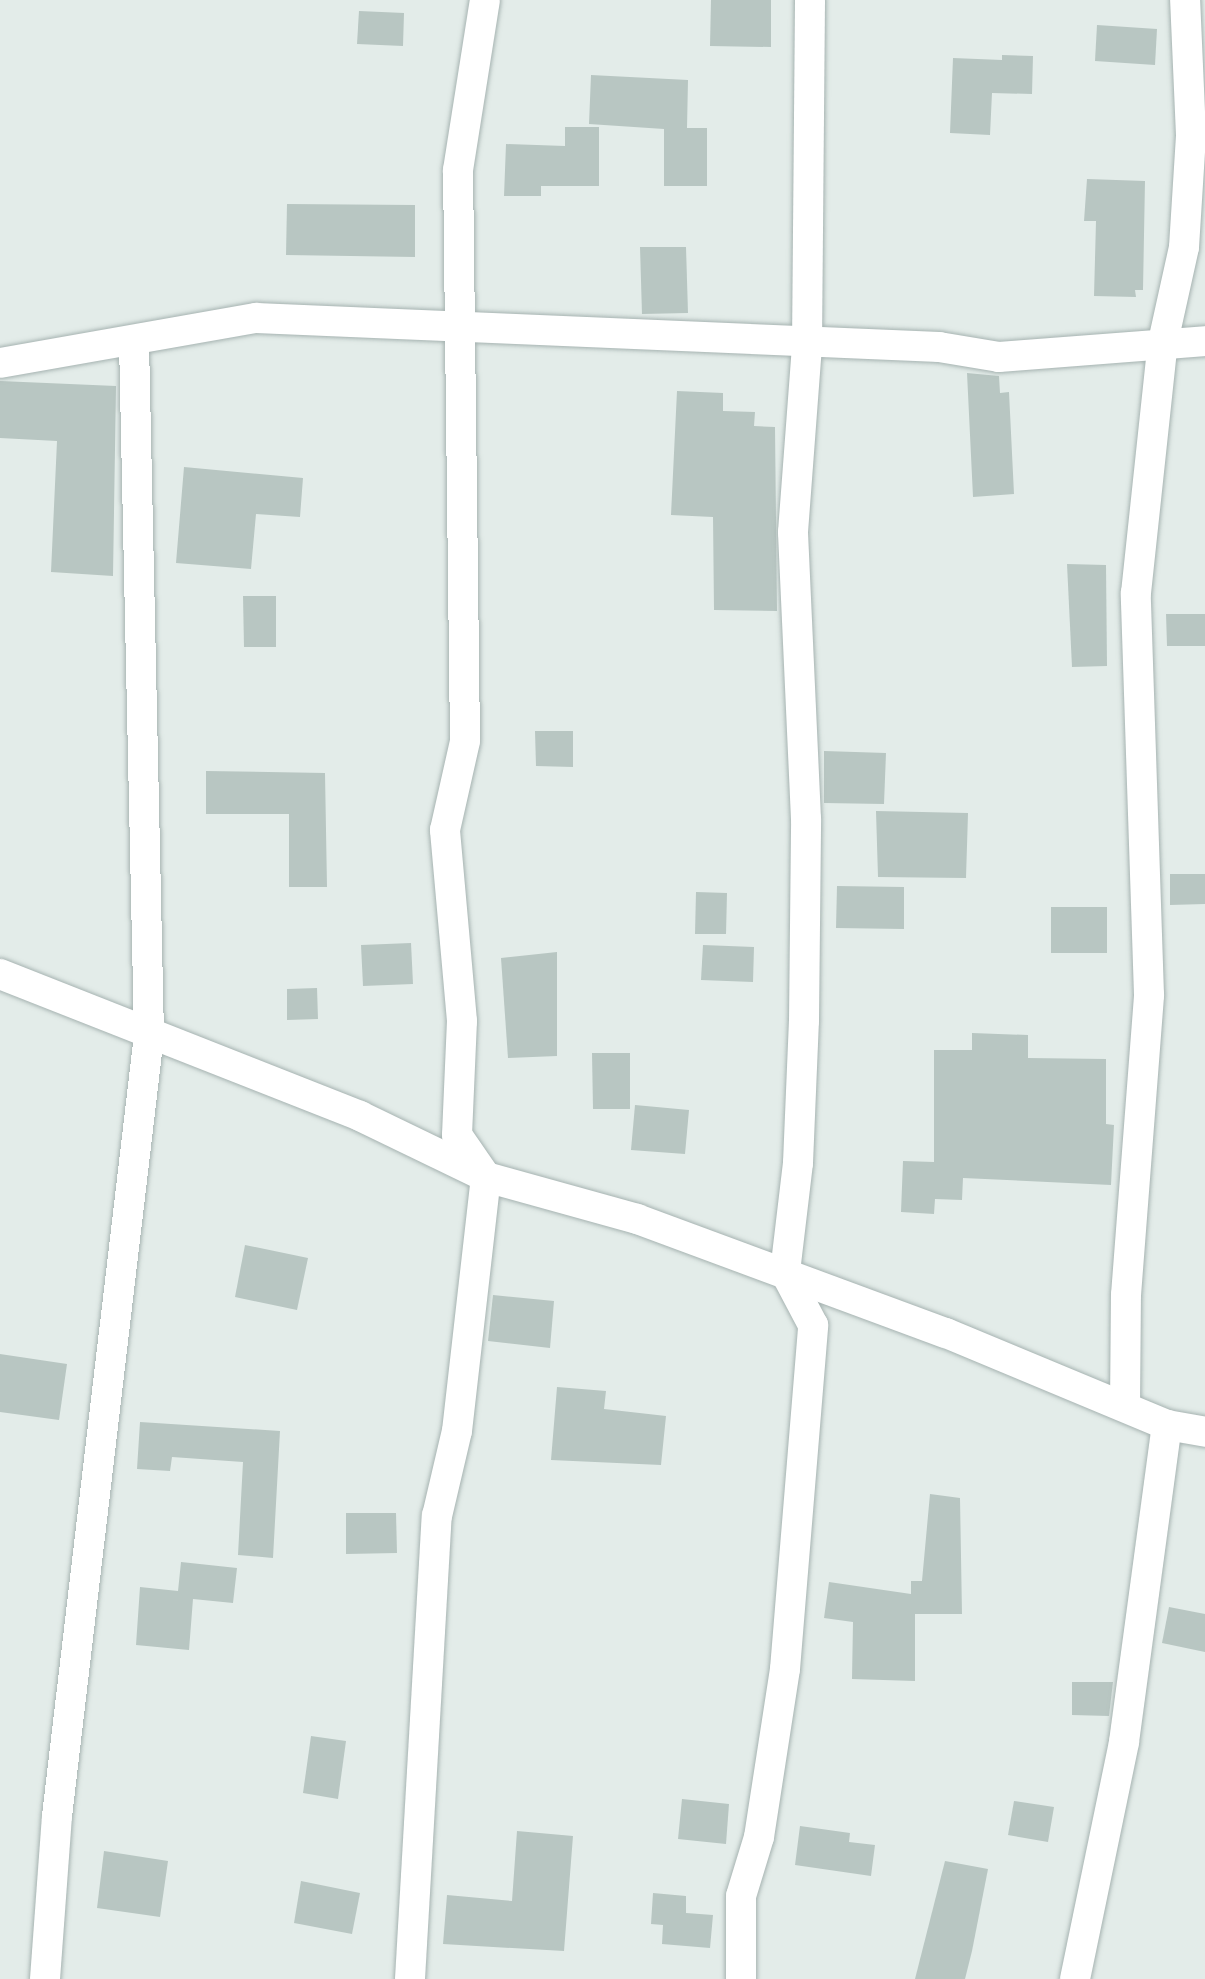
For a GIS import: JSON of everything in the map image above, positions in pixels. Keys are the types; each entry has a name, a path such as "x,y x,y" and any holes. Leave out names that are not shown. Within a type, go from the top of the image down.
{"street":[{"path":"410,1979 438,1516 458,1431 486,1178 457,1135 462,1021 445,830 465,741 458,170 486,0"},
{"path":"741,1979 741,1896 759,1837 784,1669 813,1326 785,1272 798,1163 804,1021 806,819 793,532 807,345 810,0"},
{"path":"1124,1406 1126,1295 1150,995 1136,593 1163,342 1185,228 1191,135 1184,0"},
{"path":"0,363 134,343 256,318 807,345 939,347 999,357 1205,340"},
{"path":"45,1979 57,1816 149,1035 134,343"},
{"path":"0,974 360,1116 486,1178 638,1219 785,1272 1167,1426 1205,1432"},
{"path":"1076,1979 1124,1742 1167,1426"}],"building":[{"path":"711,0 771,0 771,47 710,46"},
{"path":"359,11 404,13 403,46 357,44"},
{"path":"1097,25 1157,29 1155,65 1095,61"},
{"path":"1002,55 1033,56 1032,94 992,93 990,135 950,133 953,58 1002,60"},
{"path":"591,75 688,80 687,128 707,128 707,186 664,186 664,129 589,124"},
{"path":"565,127 599,127 599,186 541,186 541,196 504,196 506,144 565,146"},
{"path":"1087,179 1145,181 1143,290 1135,290 1136,297 1094,296 1096,221 1084,221"},
{"path":"287,204 415,205 415,257 286,255"},
{"path":"640,247 686,247 688,313 642,314"},
{"path":"967,373 999,376 1000,393 1009,392 1014,494 973,497"},
{"path":"0,381 116,386 113,576 51,572 57,441 0,438"},
{"path":"677,391 723,393 723,411 755,412 754,426 775,427 777,611 714,610 713,517 671,515"},
{"path":"184,467 303,478 300,517 256,514 251,569 176,563"},
{"path":"1067,564 1106,565 1107,666 1072,667"},
{"path":"243,596 276,596 276,647 244,647"},
{"path":"1166,614 1205,614 1205,646 1167,646"},
{"path":"535,731 573,731 573,767 536,766"},
{"path":"824,751 886,753 884,804 824,803"},
{"path":"206,771 325,773 327,887 289,887 289,814 206,814"},
{"path":"876,811 968,813 966,878 878,877"},
{"path":"1170,874 1205,874 1205,904 1170,905"},
{"path":"837,886 904,887 904,929 836,928"},
{"path":"696,892 727,893 726,934 695,934"},
{"path":"1051,907 1107,907 1107,953 1051,953"},
{"path":"411,943 413,984 363,986 361,945"},
{"path":"703,945 754,947 753,982 701,980"},
{"path":"557,952 557,1056 508,1058 501,958"},
{"path":"317,988 318,1019 287,1020 287,989"},
{"path":"972,1033 1028,1035 1028,1058 1106,1059 1106,1124 1114,1125 1111,1185 963,1178 962,1200 935,1199 934,1214 901,1212 903,1161 934,1162 934,1050 972,1050"},
{"path":"592,1053 630,1053 630,1109 593,1109"},
{"path":"635,1105 689,1110 685,1154 631,1150"},
{"path":"245,1245 308,1258 297,1310 235,1297"},
{"path":"493,1295 554,1301 550,1348 488,1341"},
{"path":"0,1354 67,1364 59,1420 0,1412"},
{"path":"557,1387 606,1391 604,1409 666,1416 661,1465 551,1460"},
{"path":"140,1422 280,1431 273,1558 238,1555 243,1462 172,1457 170,1471 137,1469"},
{"path":"930,1494 960,1498 962,1614 915,1614 915,1681 852,1679 853,1622 824,1618 829,1582 911,1594 911,1581 922,1581"},
{"path":"346,1513 396,1513 397,1553 346,1554"},
{"path":"181,1562 237,1568 233,1603 193,1599 189,1650 136,1645 140,1587 178,1591"},
{"path":"1169,1607 1205,1614 1205,1652 1162,1643"},
{"path":"1072,1682 1113,1682 1109,1716 1072,1715"},
{"path":"311,1736 346,1741 338,1799 303,1793"},
{"path":"682,1799 729,1804 726,1844 678,1839"},
{"path":"1014,1801 1054,1807 1048,1842 1008,1835"},
{"path":"800,1826 850,1833 849,1842 875,1845 871,1876 795,1865"},
{"path":"517,1831 573,1836 564,1951 443,1944 447,1895 512,1901"},
{"path":"104,1851 168,1861 160,1917 97,1908"},
{"path":"945,1861 988,1869 965,1979 915,1979"},
{"path":"301,1881 360,1893 352,1934 294,1923"},
{"path":"653,1893 686,1896 686,1913 713,1915 710,1948 662,1944 663,1925 651,1924"}]}
